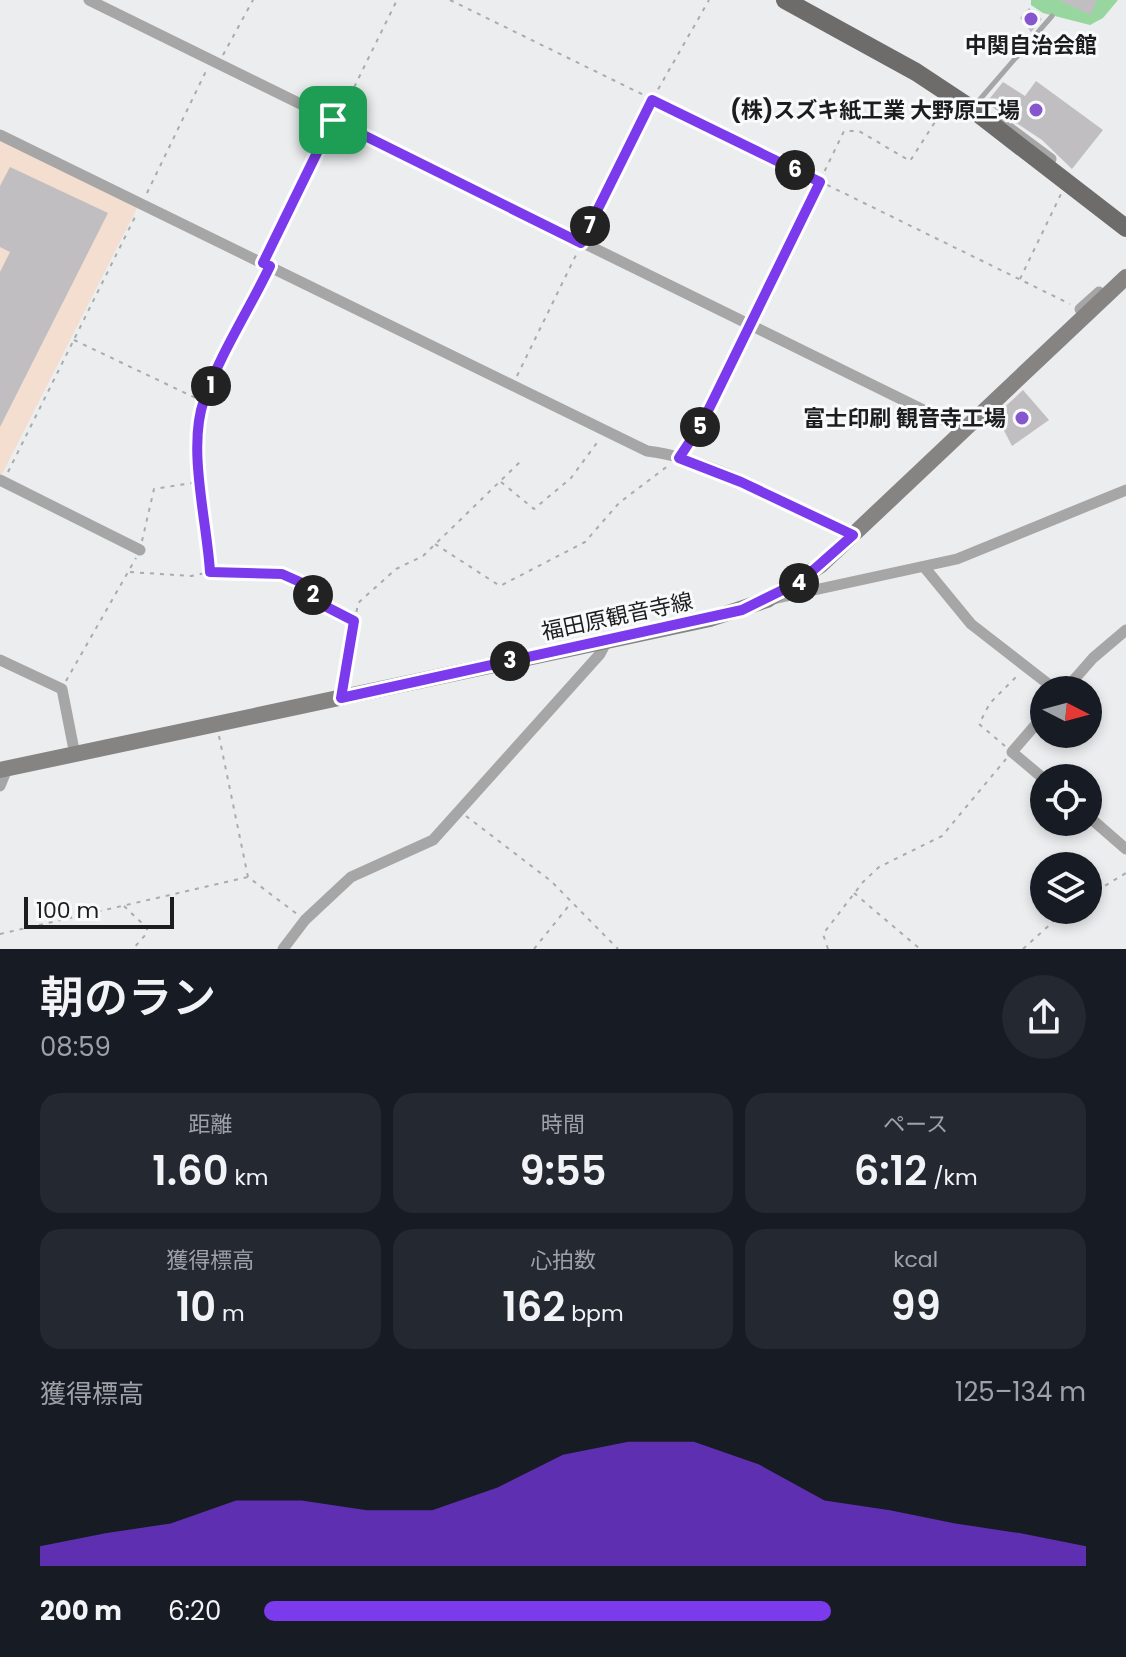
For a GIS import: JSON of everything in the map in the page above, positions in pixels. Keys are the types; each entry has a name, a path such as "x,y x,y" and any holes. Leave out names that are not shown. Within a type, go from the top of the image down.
{"main road":[{"path":"785,0 882,52 972,109 1126,228"},
{"name":"福田原観音寺線","path":"4,770 710,619 767,600 801,581 853,535 1126,276"}],"street":[{"path":"89,0 964,430"},
{"path":"972,109 984,111 1036,147 1060,168 1082,196"},
{"path":"0,135 647,451 679,458 741,482 853,535"},
{"path":"1080,309 1117,276 1126,276"},
{"path":"2,481 140,550"},
{"path":"767,600 925,568 984,549 1126,490"},
{"path":"925,568 971,624 1036,676"},
{"path":"1077,676 1126,630"},
{"path":"283,949 305,920 351,877 433,840 600,654 607,641"},
{"path":"0,660 62,689 75,755"},
{"path":"1030,731 1012,752 1030,767"},
{"path":"0,786 4,770"},
{"path":"1102,828 1126,849"}],"lane":[{"path":"972,109 1052,16"}],"path":[{"path":"2,481 215,62 253,0"},
{"path":"210,572 198,482 203,402 335,121 397,0"},
{"path":"450,0 1080,309"},
{"path":"512,385 652,100 709,0"},
{"path":"435,544 500,586 585,542 619,503 679,458 702,423 844,131 859,131 910,161 952,96"},
{"path":"1020,280 1066,184"},
{"path":"73,340 203,402"},
{"path":"500,482 534,509 571,478 605,430"},
{"path":"341,698 358,603 396,569 414,562 435,544 523,459"},
{"path":"62,689 130,572 140,550 154,489 198,482"},
{"path":"130,572 191,576 210,572 282,574 300,582 321,604 354,621"},
{"path":"828,949 823,934 854,893 879,867 942,836 1012,752 979,724 990,703 1025,668"},
{"path":"216,725 248,877 305,920"},
{"path":"459,811 572,901 618,949"},
{"path":"1102,888 1126,873"},
{"path":"0,934 248,877"},
{"path":"854,893 920,949"},
{"path":"534,949 572,901"},
{"path":"124,906 147,928 147,933 133,949"},
{"path":"1023,949 1051,924"}],"shaded area":[{"path":"0,139 137,208 1,476 0,475"}],"green space":[{"path":"1031,0 1118,0 1103,18 1090,25 1043,13 1031,5"}],"building":[{"path":"1058,0 1097,0 1091,15"},
{"name":"中関自治会館","path":"1029,8 1042,19 1031,32 1020,18"},
{"path":"1036,81 1103,130 1072,169 1042,140 986,103 1003,82 1025,96"},
{"path":"10,167 108,213 0,427 0,272 10,252 0,247 0,186"},
{"name":"富士印刷 観音寺工場","path":"1023,390 1049,420 1012,446 996,415"}],"place":[{"name":"中関自治会館","path":"1031,19"},
{"name":"(株)スズキ紙工業 大野原工場","path":"1036,110"},
{"name":"富士印刷 観音寺工場","path":"1022,418"}],"route":[{"path":"652,100 820,182 702,423 679,458 741,482 853,535 801,581 742,610 341,698 354,621 321,604 300,582 282,574 210,572 198,482 203,402 270,266 263,263 333,120 581,243 652,100"}]}
